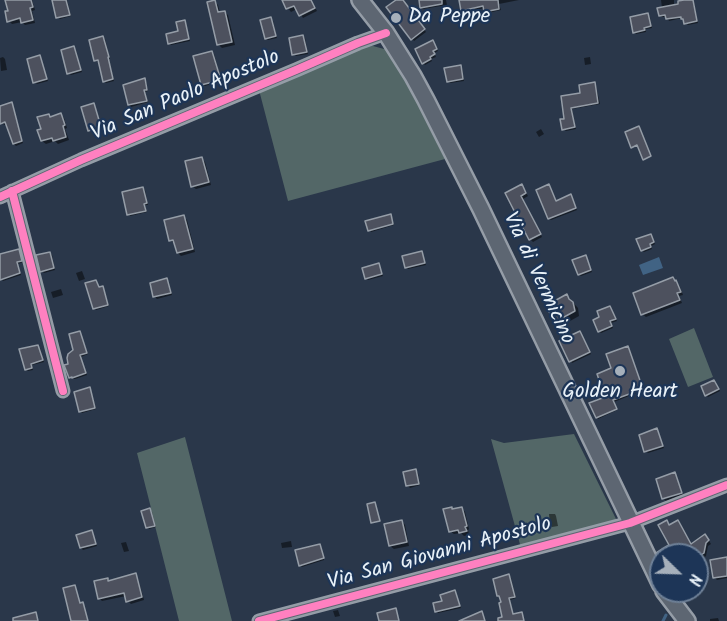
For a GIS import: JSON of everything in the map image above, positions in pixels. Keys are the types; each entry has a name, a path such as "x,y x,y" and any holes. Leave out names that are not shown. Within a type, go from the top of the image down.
{"main road":[{"name":"Via di Vermicino","path":"360,0 386,33 422,91 649,561"},
{"path":"673,603 687,621"}],"street":[{"name":"Via San Paolo Apostolo","path":"0,197 81,160 386,33"},
{"path":"12,191 63,391"},
{"name":"Via San Giovanni Apostolo","path":"260,621 630,523 727,485"}],"shaded area":[{"path":"373,46 384,49 390,47 445,159 288,201 259,90 315,68 357,47"},
{"path":"694,328 713,377 688,387 669,339"},
{"path":"574,434 617,521 521,548 491,439 504,443"},
{"path":"185,437 232,621 179,621 155,526 146,528 141,511 151,508 137,453"}],"water":[{"path":"659,257 663,268 643,275 639,265"}],"building":[{"path":"5,0 31,0 33,20 21,23 20,18 7,22 5,11 8,11"},
{"path":"52,0 66,0 70,15 56,18"},
{"path":"215,0 218,12 225,11 232,42 217,45 207,2"},
{"path":"282,0 311,0 315,8 299,16 294,6 286,9"},
{"path":"396,0 403,0 425,29 411,40 386,7"},
{"path":"419,0 442,0 442,4 420,8"},
{"path":"459,0 498,0 499,9 484,12 483,6 461,11"},
{"path":"693,0 697,21 684,24 681,17 666,19 665,15 659,16 657,8 678,4 678,1"},
{"path":"648,13 651,26 633,33 630,17"},
{"path":"271,17 276,36 265,39 260,20"},
{"path":"185,20 189,39 168,44 166,34 178,31 176,22"},
{"path":"303,35 307,52 292,55 289,38"},
{"path":"103,36 113,79 103,82 98,60 94,61 89,40"},
{"path":"433,40 437,49 433,51 435,54 422,64 415,49"},
{"path":"74,46 81,70 67,74 61,50"},
{"path":"212,51 220,77 213,79 213,82 201,85 193,56"},
{"path":"40,55 47,79 33,83 27,59"},
{"path":"461,65 463,79 447,82 444,68"},
{"path":"145,78 147,90 144,90 147,101 128,105 123,85"},
{"path":"595,82 598,103 571,108 575,127 562,130 560,119 564,119 561,96 580,93 579,85"},
{"path":"12,102 22,141 13,144 5,122 0,124 0,106"},
{"path":"94,103 101,127 88,131 81,107"},
{"path":"61,113 66,137 53,141 52,138 41,141 37,130 41,129 37,117 49,114 50,117"},
{"path":"639,126 651,156 643,160 637,145 631,148 625,132"},
{"path":"202,157 209,182 191,187 185,161"},
{"path":"522,184 526,193 521,196 541,234 529,240 505,193"},
{"path":"549,184 556,201 571,194 576,208 548,219 536,190"},
{"path":"143,187 147,203 144,204 146,211 127,215 122,192"},
{"path":"391,214 393,224 368,231 365,221"},
{"path":"184,215 193,249 177,253 173,240 169,241 164,220"},
{"path":"651,234 654,242 650,244 651,247 641,251 636,239"},
{"path":"19,249 22,261 17,262 20,273 0,280 0,254"},
{"path":"422,251 425,263 405,268 402,256"},
{"path":"50,252 54,268 40,272 36,255"},
{"path":"586,255 591,270 578,275 572,260"},
{"path":"379,263 382,274 365,279 362,268"},
{"path":"673,277 681,292 677,293 680,300 641,315 633,293"},
{"path":"167,278 171,293 153,297 150,283"},
{"path":"96,280 99,287 103,286 108,305 93,309 85,283"},
{"path":"567,294 573,302 575,311 557,321 549,312 549,304"},
{"path":"610,306 616,319 610,321 612,326 598,332 593,320 599,317 597,311"},
{"path":"80,331 87,353 80,355 86,373 69,378 64,365 68,364 68,354 73,350 69,334"},
{"path":"580,331 590,352 569,362 559,341"},
{"path":"38,345 43,360 31,364 32,368 25,370 19,349"},
{"name":"Golden Heart","path":"628,346 643,389 613,400 617,409 596,418 589,403 605,397 597,374 611,368 606,354"},
{"path":"714,380 719,389 705,396 701,386"},
{"path":"90,387 95,408 79,412 74,392"},
{"path":"657,428 663,446 644,452 639,435"},
{"path":"416,469 419,484 406,486 403,472"},
{"path":"675,472 682,493 662,499 656,479"},
{"path":"375,502 380,521 371,523 367,504"},
{"path":"452,507 452,509 462,507 467,531 449,532 443,509"},
{"path":"150,508 155,526 146,528 141,511"},
{"path":"402,520 407,542 389,546 384,524"},
{"path":"667,520 669,525 678,520 690,543 668,543 658,525"},
{"path":"92,530 96,544 80,548 76,535"},
{"path":"705,534 709,540 706,543 692,543"},
{"path":"320,544 324,558 299,566 295,550"},
{"path":"727,557 727,576 713,578 710,560"},
{"path":"136,573 142,597 126,602 124,593 98,599 94,581 108,578 108,581"},
{"path":"509,574 515,597 509,598 513,614 522,612 524,621 498,621 498,618 502,617 499,603 501,602 497,596 493,579"},
{"path":"75,585 88,621 71,621 63,588"},
{"path":"455,590 460,606 435,612 433,603 442,601 440,595"},
{"path":"396,608 399,621 379,621 377,613"},
{"path":"482,611 485,621 459,621"},
{"path":"36,612 38,621 13,621 13,618"}],"waterway":[{"path":"663,621 666,615"}],"cycle path":[{"path":"0,197 81,160 386,33"},
{"path":"12,191 63,391"},
{"path":"259,621 630,523 727,485"}],"place":[{"name":"Da Peppe","path":"396,18"},
{"name":"Golden Heart","path":"620,371"}]}
